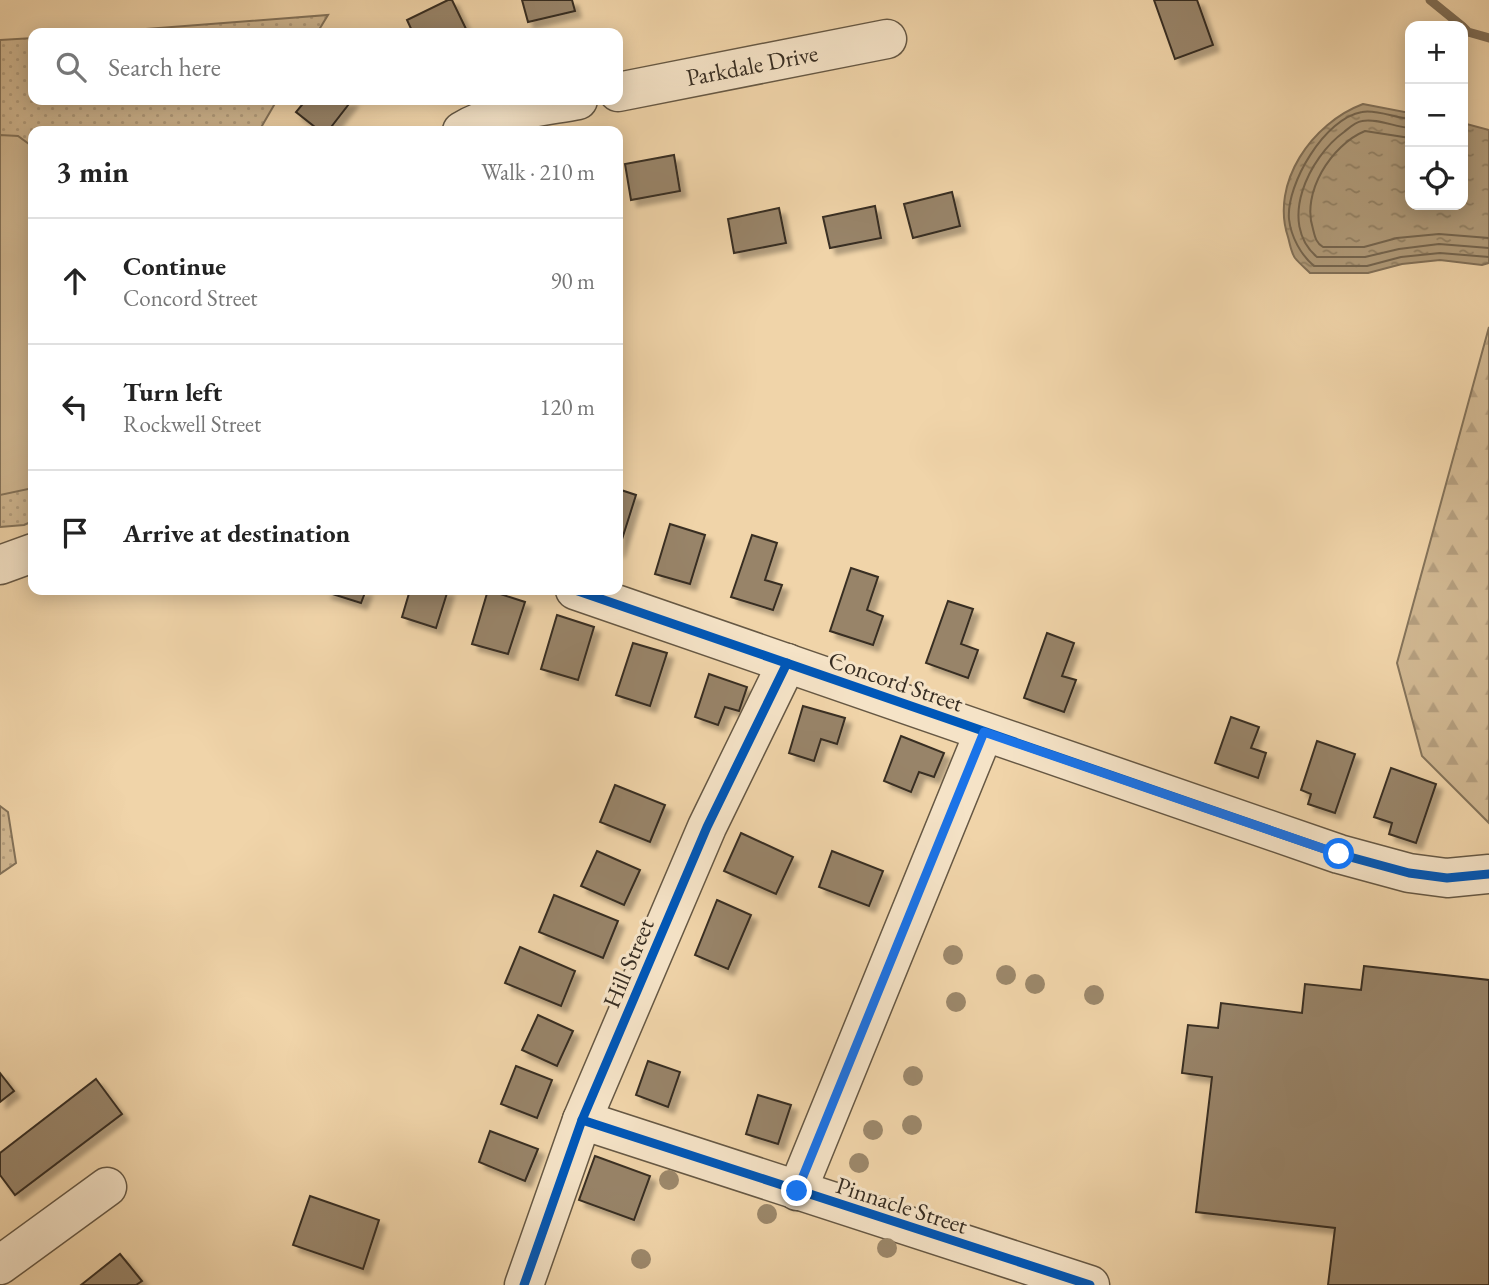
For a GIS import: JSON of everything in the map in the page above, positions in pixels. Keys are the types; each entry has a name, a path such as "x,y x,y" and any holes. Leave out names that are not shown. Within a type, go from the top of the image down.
{"street":[{"name":"Parkdale Drive","path":"623,91 887,39"},
{"path":"471,126 502,115 553,105"},
{"path":"0,565 28,555"},
{"name":"Concord Street","path":"590,595 1339,854 1409,873 1447,878 1489,874"},
{"name":"Hill Street","path":"524,1285 582,1120 707,827 787,663"},
{"path":"797,1191 984,732"},
{"name":"Pinnacle Street","path":"582,1120 1090,1285"},
{"path":"0,1265 107,1187"}],"green space":[{"path":"328,15 320,28 159,28"},
{"path":"28,38 28,105 274,105 262,126 28,126 28,523 0,527 0,40"},
{"path":"0,135 18,136 28,143 28,489 0,495"},
{"path":"1489,327 1489,823 1422,756 1397,663"},
{"path":"0,806 8,812 16,863 0,874"}],"water":[{"path":"1363,104 1405,112 1405,210 1468,210 1468,124 1489,130 1489,263 1482,265 1440,260 1402,264 1368,273 1310,273 1295,258 1284,217 1290,176 1312,140 1344,113"}],"building":[{"path":"452,0 466,28 411,28 407,20"},
{"path":"522,0 572,0 575,11 528,22"},
{"path":"1154,0 1197,0 1213,45 1175,59"},
{"path":"302,105 348,105 332,126 314,126 296,112"},
{"path":"674,155 680,191 631,200 625,164"},
{"path":"952,192 960,226 913,238 904,204"},
{"path":"875,206 881,238 830,248 823,217"},
{"path":"779,208 786,243 734,253 728,219"},
{"path":"623,491 636,495 623,536"},
{"path":"670,524 705,535 690,584 655,574"},
{"path":"752,535 777,543 765,580 782,585 773,610 731,597"},
{"path":"851,568 878,577 867,610 883,616 873,645 830,631"},
{"path":"336,595 364,595 361,603"},
{"path":"409,595 446,595 436,628 402,617"},
{"path":"487,595 503,595 525,602 508,654 472,644"},
{"path":"948,601 973,609 961,644 978,650 968,678 926,663"},
{"path":"557,615 594,627 578,680 541,669"},
{"path":"1047,633 1074,643 1062,676 1076,680 1064,712 1024,698"},
{"path":"633,643 667,653 650,706 616,695"},
{"path":"709,674 747,687 739,711 725,707 718,725 695,717"},
{"path":"803,706 845,718 837,744 821,739 814,761 789,753"},
{"path":"1231,717 1259,727 1251,748 1266,753 1258,778 1215,763"},
{"path":"901,736 944,753 934,777 919,772 911,792 884,781"},
{"path":"1317,741 1355,754 1335,813 1308,804 1311,794 1301,790"},
{"path":"1391,768 1436,784 1416,843 1389,834 1392,823 1374,817"},
{"path":"615,785 665,805 650,842 600,822"},
{"path":"741,833 793,857 776,894 724,871"},
{"path":"597,851 640,870 624,905 581,886"},
{"path":"832,851 883,871 869,906 819,887"},
{"path":"554,895 618,921 603,958 539,932"},
{"path":"717,900 751,915 728,969 695,955"},
{"path":"520,947 575,971 561,1006 505,983"},
{"path":"1364,966 1489,980 1489,1285 1328,1285 1335,1228 1196,1212 1212,1077 1182,1073 1188,1025 1218,1028 1221,1003 1302,1013 1305,984 1361,990"},
{"path":"538,1015 573,1031 557,1066 522,1050"},
{"path":"648,1061 680,1072 668,1107 636,1095"},
{"path":"516,1066 552,1080 537,1118 501,1104"},
{"path":"0,1073 14,1091 0,1102"},
{"path":"96,1079 122,1114 15,1195 0,1175 0,1153"},
{"path":"758,1095 791,1105 778,1144 746,1134"},
{"path":"490,1131 538,1149 525,1181 479,1162"},
{"path":"595,1156 650,1176 634,1220 579,1200"},
{"path":"310,1196 379,1220 363,1269 293,1245"},
{"path":"120,1254 142,1281 136,1285 81,1285"}],"waterway":[{"path":"1430,0 1456,21"},
{"path":"1468,32 1489,38"}],"cycle path":[{"path":"589,595 1339,854 1409,873 1447,878 1489,874"},
{"path":"524,1285 582,1120 707,827 787,663"},
{"path":"582,1120 1090,1285"}],"route":[{"path":"797,1191 984,732 1339,854"}]}
